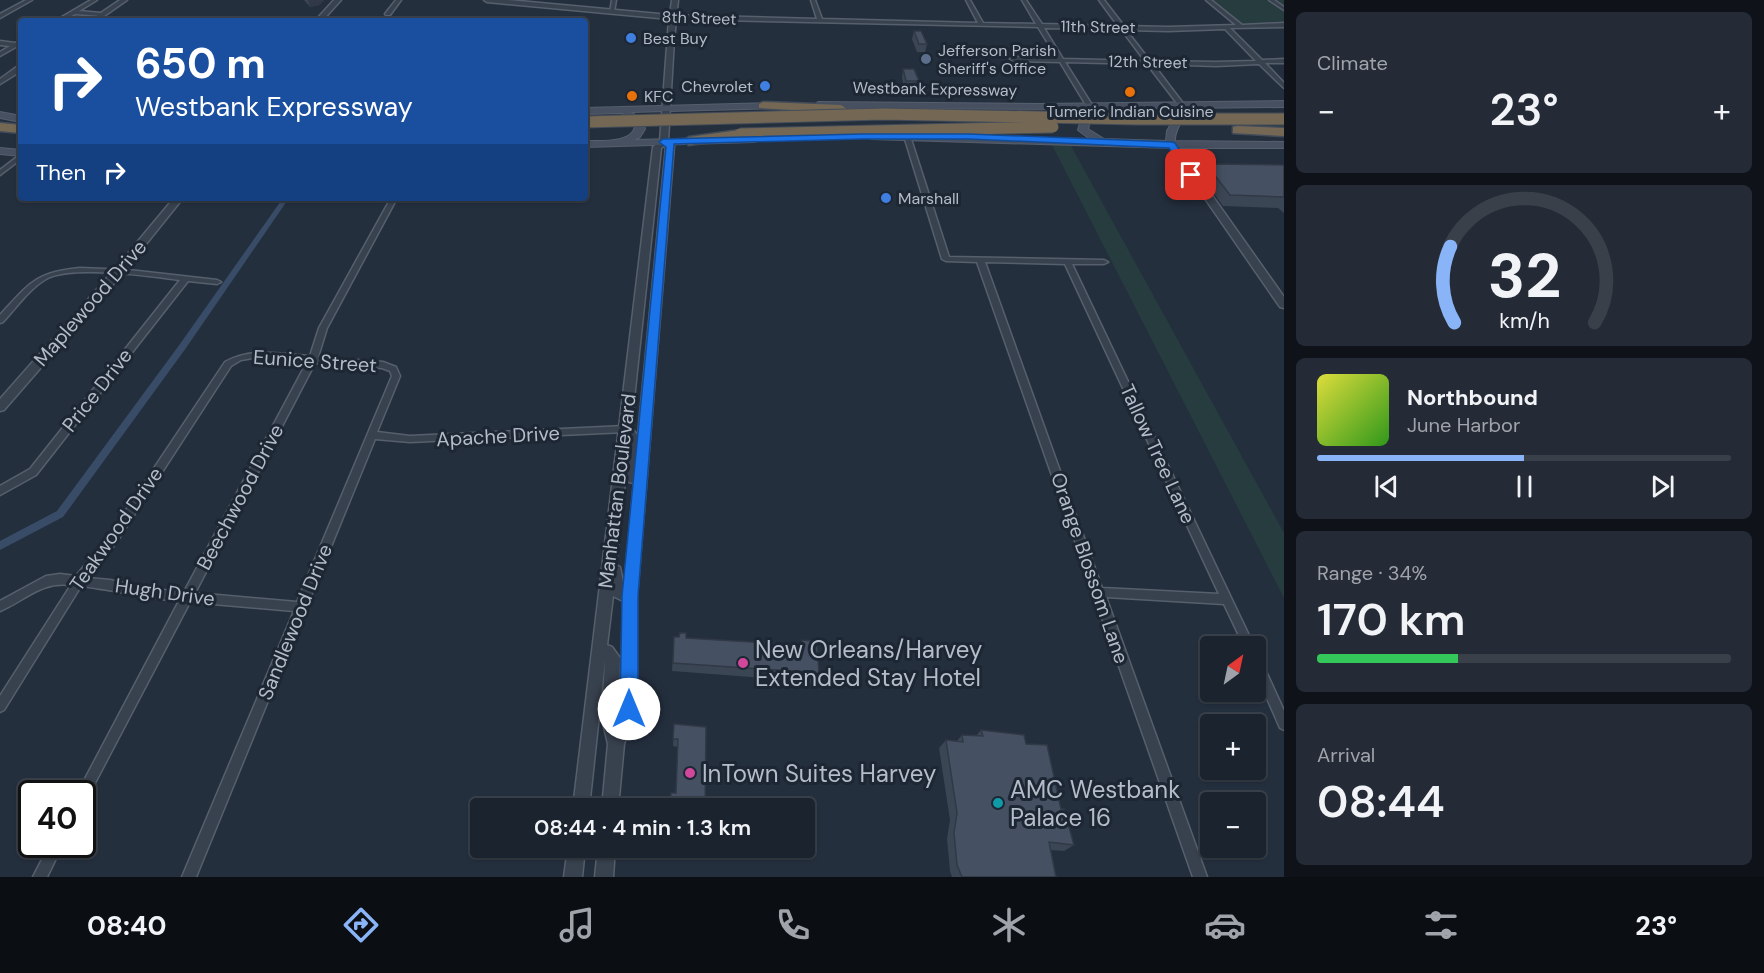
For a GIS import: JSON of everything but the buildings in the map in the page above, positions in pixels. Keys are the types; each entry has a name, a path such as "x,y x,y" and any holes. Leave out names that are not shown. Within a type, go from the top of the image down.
{"highway":[{"path":"763,106 1012,111 1136,119"},
{"path":"588,113 706,114 731,117"},
{"name":"Westbank Expressway","path":"588,122 925,114 1136,119 1284,119"},
{"name":"Westbank Expressway","path":"588,132 816,125 1058,126 1284,131"},
{"path":"689,141 740,134 1034,129 1058,126"},
{"path":"0,127 18,129"},
{"path":"0,139 18,141"}],"main road":[{"name":"Westbank Expressway","path":"588,113 763,106 1284,104"},
{"path":"1089,105 1083,130 1103,142"},
{"path":"996,106 1025,117 1028,124 1027,130 1010,138"},
{"path":"1157,106 1173,113 1179,120"},
{"path":"1172,145 1168,138 1179,120 1182,106"},
{"path":"618,142 637,135 641,127 636,119 621,111"},
{"path":"0,115 18,118"},
{"path":"588,144 906,136 1172,145 1284,145"},
{"path":"0,151 18,154"}],"street":[{"path":"0,16 30,0"},
{"path":"63,18 95,0"},
{"path":"96,18 124,0"},
{"path":"321,18 338,0"},
{"path":"388,14 399,0"},
{"name":"8th Street","path":"487,0 545,3 673,17 912,23"},
{"path":"612,12 614,0"},
{"name":"Manhattan Boulevard","path":"582,798 657,147 663,142 675,0"},
{"path":"813,0 820,21"},
{"path":"968,0 981,24"},
{"path":"1024,0 1089,105"},
{"path":"1101,0 1182,106"},
{"path":"1209,0 1240,26"},
{"path":"1271,0 1284,9"},
{"path":"74,12 101,15"},
{"name":"11th Street","path":"912,23 1121,27 1284,25"},
{"path":"1226,27 1284,86"},
{"path":"0,43 18,45"},
{"path":"0,54 18,45"},
{"name":"12th Street","path":"1013,59 1284,62"},
{"path":"0,82 18,70"},
{"path":"906,136 946,259 1104,262"},
{"name":"Manhattan Boulevard","path":"611,798 616,744 629,709 630,596 670,146 663,142"},
{"path":"1172,145 1284,305"},
{"path":"0,173 18,157"},
{"path":"654,174 659,177 658,186 666,192"},
{"name":"Maplewood Drive","path":"0,407 177,201"},
{"name":"Beechwood Drive","path":"90,780 313,359 327,320 392,201"},
{"name":"Orange Blossom Lane","path":"980,259 1200,877"},
{"name":"Tallow Tree Lane","path":"1067,261 1244,636"},
{"path":"0,320 41,279 62,270 118,272 217,282"},
{"name":"Price Drive","path":"0,491 33,472 185,279"},
{"path":"634,342 638,346 639,353 636,385 649,392"},
{"name":"Eunice Street","path":"239,358 253,355 390,368"},
{"name":"Teakwood Drive","path":"0,706 78,582 112,540 228,364 239,358"},
{"name":"Sandlewood Drive","path":"189,877 396,376 390,368"},
{"path":"625,429 631,432 634,439 633,480 640,488"},
{"name":"Apache Drive","path":"371,435 410,439 625,429"},
{"path":"613,527 618,533 614,585 619,594 630,596"},
{"name":"Hugh Drive","path":"0,606 46,581 60,579 186,597 301,607"},
{"path":"1098,592 1227,599"},
{"path":"598,656 607,652 613,658 610,719 616,744"},
{"path":"1266,684 1284,724"},
{"path":"40,877 50,858"},
{"path":"573,877 576,858"},
{"path":"604,877 606,858"}],"green space":[{"path":"1208,0 1284,0 1284,25 1240,26"},
{"path":"1051,143 1070,144 1284,533 1284,598"}],"waterway":[{"path":"0,546 60,514 183,346 284,201"}],"place":[{"name":"Best Buy","path":"631,38"},
{"name":"Jefferson Parish Sheriff's Office","path":"926,59"},
{"name":"Chevrolet","path":"765,86"},
{"name":"Tumeric Indian Cuisine","path":"1130,92"},
{"name":"KFC","path":"632,96"},
{"name":"Marshall","path":"886,198"},
{"name":"New Orleans/Harvey Extended Stay Hotel","path":"743,663"},
{"name":"InTown Suites Harvey","path":"690,773"},
{"name":"AMC Westbank Palace 16","path":"998,803"}],"route":[{"path":"629,709 630,596 670,146 663,142 862,136 969,136 1172,145 1191,175"}]}
